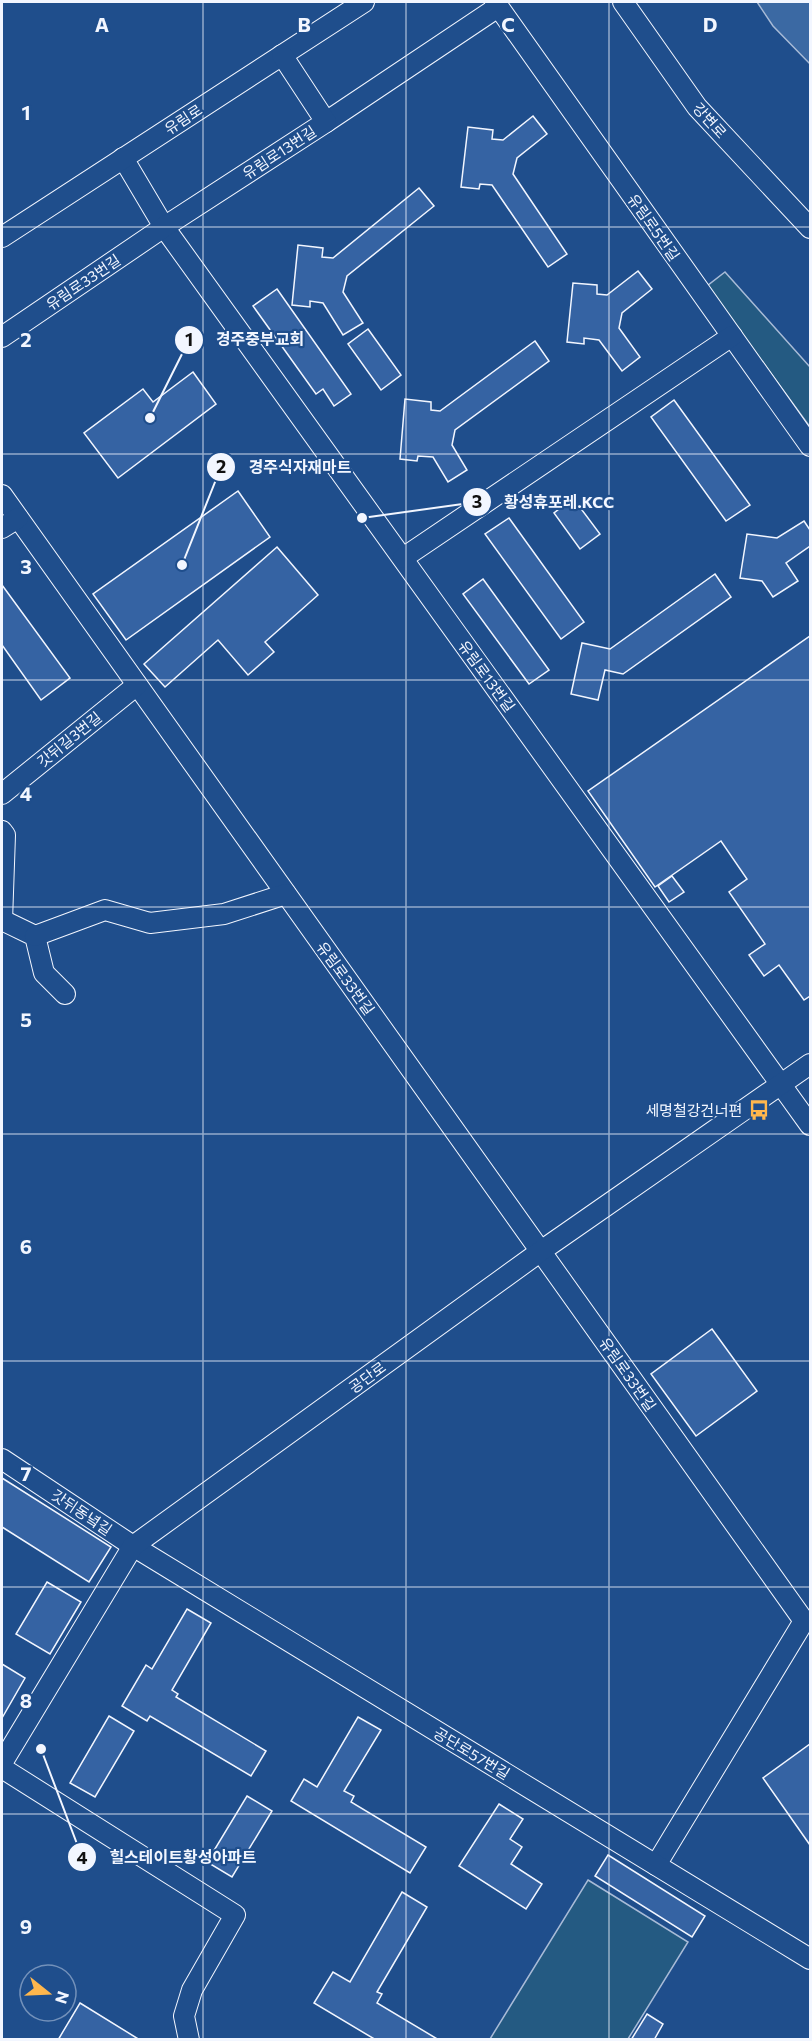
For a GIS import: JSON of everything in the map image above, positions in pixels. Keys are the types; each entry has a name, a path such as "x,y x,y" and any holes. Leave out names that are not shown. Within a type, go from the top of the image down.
{"street":[{"name":"유림로","path":"2,237 364,2"},
{"name":"강변로","path":"623,2 697,107 810,228"},
{"name":"유림로5번길","path":"326,122 496,4 810,446"},
{"name":"유림로13번길","path":"164,227 326,122 282,55"},
{"name":"유림로13번길","path":"123,158 164,227 810,1125"},
{"name":"유림로33번길","path":"2,337 164,227"},
{"path":"403,558 732,336"},
{"name":"유림로33번길","path":"2,495 10,523 137,685 804,1621 656,1865"},
{"name":"갓뒤길3번길","path":"2,794 137,685"},
{"path":"2,831 5,835 2,921 35,936 105,910 150,923 224,914 286,894"},
{"path":"35,936 44,973 66,994"},
{"name":"공단로","path":"2,1763 133,1546 541,1251 810,1064"},
{"name":"갓뒤동녘길","path":"2,1459 133,1546"},
{"name":"공단로57번길","path":"133,1546 810,1959"},
{"path":"2,1768 235,1915 192,1990 184,2016 189,2040"}],"shaded area":[{"path":"757,2 810,2 810,64 773,26"},
{"path":"725,272 810,367 810,427 707,286"},
{"path":"588,1880 688,1942 628,2039 490,2039"}],"building":[{"path":"533,116 547,134 517,158 513,174 567,254 548,267 492,185 480,184 479,189 461,187 468,127 493,130 492,139 503,140"},
{"path":"419,188 434,206 347,276 343,292 363,323 343,335 323,303 310,301 310,307 292,305 298,245 323,248 322,257 333,258"},
{"path":"638,271 652,289 622,313 619,328 640,357 622,371 599,340 584,338 584,344 567,342 573,283 597,285 597,294 607,295"},
{"path":"277,289 351,394 334,406 323,389 316,394 253,306"},
{"path":"368,329 401,375 381,390 348,344"},
{"path":"535,341 549,361 455,430 452,445 467,470 448,482 433,457 418,456 417,461 400,459 405,399 431,402 431,410 440,411"},
{"path":"193,372 216,404 118,478 84,433 143,389 153,402"},
{"path":"674,400 750,505 726,521 651,417"},
{"path":"238,491 270,537 126,640 93,594"},
{"path":"573,498 600,534 580,549 554,513"},
{"path":"509,518 584,622 561,639 485,534"},
{"path":"804,521 810,530 810,546 786,563 798,581 773,597 762,581 740,578 747,534 777,538"},
{"path":"277,547 318,595 265,642 274,652 248,675 218,640 165,687 144,664"},
{"path":"715,574 731,597 623,674 605,670 598,700 571,694 582,643 610,649"},
{"path":"483,579 549,670 529,684 463,594"},
{"path":"2,585 70,678 41,700 2,645"},
{"path":"810,636 810,996 804,1000 779,965 764,976 749,955 765,944 729,892 747,879 721,841 655,887 588,791"},
{"path":"672,876 684,892 669,902 658,886"},
{"path":"712,1329 757,1391 696,1436 651,1374"},
{"path":"2,1478 111,1547 89,1582 2,1527"},
{"path":"47,1582 81,1602 50,1654 16,1634"},
{"path":"187,1609 211,1623 172,1690 178,1694 176,1697 266,1751 251,1776 150,1716 147,1721 122,1706 146,1665 152,1669"},
{"path":"2,1664 25,1678 2,1718"},
{"path":"109,1716 134,1731 95,1797 70,1783"},
{"path":"358,1717 381,1730 344,1791 354,1796 351,1802 426,1847 410,1873 291,1801 304,1779 317,1787"},
{"path":"810,1744 810,1845 763,1778"},
{"path":"247,1796 272,1811 232,1877 207,1862"},
{"path":"499,1804 523,1819 510,1839 522,1847 511,1864 542,1884 526,1909 459,1866"},
{"path":"608,1855 705,1916 692,1937 595,1876"},
{"path":"402,1892 427,1907 377,1992 382,1994 377,2003 439,2040 376,2040 314,2003 333,1972 350,1982"},
{"path":"80,2003 140,2040 58,2040 68,2023 78,2023"},
{"path":"647,2014 663,2024 654,2040 631,2040"}],"place":[{"name":"경주중부교회","path":"150,418"},
{"name":"황성휴포레.KCC","path":"362,518"},
{"name":"경주식자재마트","path":"182,565"},
{"name":"세명철강건너편","path":"759,1110"},
{"name":"힐스테이트황성아파트","path":"41,1749"}]}
